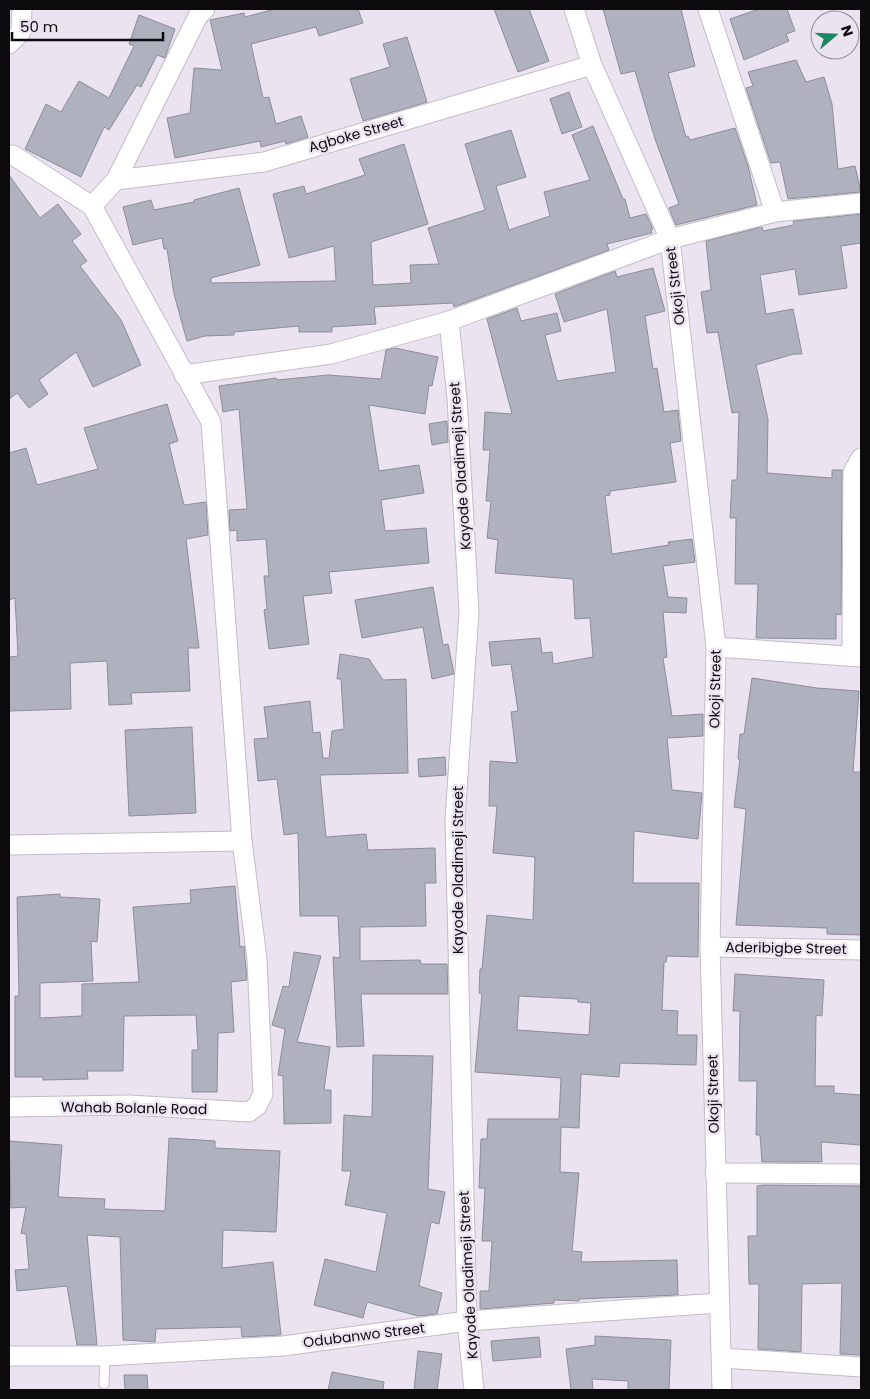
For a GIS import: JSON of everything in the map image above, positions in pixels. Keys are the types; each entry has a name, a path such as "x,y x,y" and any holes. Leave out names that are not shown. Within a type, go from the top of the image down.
{"street":[{"path":"9,44 21,32 22,9"},
{"path":"92,206 116,180 198,16 205,9"},
{"name":"Okoji Street","path":"574,9 592,65 670,240 716,647 710,947 718,1303 722,1390"},
{"path":"708,9 775,212"},
{"name":"Agboke Street","path":"116,180 264,162 592,65"},
{"path":"9,845 242,841 212,422 184,375 92,206 13,155"},
{"path":"184,375 331,354 449,321 670,240 775,212 861,203"},
{"name":"Kayode Oladimeji Street","path":"449,321 457,398 469,611 455,820 467,1321 474,1390"},
{"path":"716,647 857,656 853,472 861,458"},
{"name":"Wahab Bolanle Road","path":"9,1108 129,1105 249,1112 257,1106 264,1094 257,959 242,841"},
{"name":"Aderibigbe Street","path":"710,947 861,950"},
{"path":"715,1173 861,1174"},
{"name":"Odubanwo Street","path":"9,1356 105,1356 284,1346 467,1321 718,1303"},
{"path":"722,1358 861,1367"}],"lane":[{"path":"104,1384 105,1356"}],"building":[{"path":"275,9 358,9 363,23 319,36 316,27 251,44 263,98 269,97 276,124 301,116 308,137 286,144 285,141 261,147 260,141 175,158 167,118 190,113 194,68 222,70 210,20 244,13 245,17"},
{"path":"494,9 529,9 549,61 518,72"},
{"path":"603,9 681,9 695,66 668,73 686,137 688,136 690,140 735,128 748,166 757,205 676,225 669,208 679,204 655,139 635,71 621,74"},
{"path":"759,9 787,9 795,31 786,34 789,41 744,60 730,19"},
{"path":"139,15 175,29 165,58 157,55 141,87 137,85 109,130 104,127 81,177 25,149 46,104 61,112 79,81 109,98 134,46 129,44"},
{"path":"407,37 427,102 363,121 350,79 390,67 383,44"},
{"path":"796,60 806,82 824,77 832,104 838,169 855,166 861,192 788,199 780,162 771,163 746,88 753,86 748,72"},
{"path":"569,92 582,127 562,134 550,99"},
{"path":"593,126 623,199 625,199 630,218 646,214 653,229 651,229 652,233 607,244 609,250 454,307 453,303 374,307 376,324 332,327 332,332 299,332 299,326 234,332 234,335 205,336 187,341 174,294 167,249 164,249 162,238 133,245 123,207 151,200 154,210 194,202 194,200 239,188 260,265 211,278 211,283 336,281 334,246 289,258 273,194 304,186 306,194 365,175 359,159 404,144 428,224 371,242 373,285 411,283 410,265 439,264 428,228 485,210 465,144 511,130 526,177 496,186 509,230 550,216 544,192 590,180 572,135"},
{"path":"9,175 40,218 58,204 81,234 72,241 87,261 80,266 121,320 141,365 93,387 76,352 39,380 48,394 29,408 17,393 9,399"},
{"path":"861,214 861,243 841,246 847,288 799,295 795,269 760,275 766,314 793,309 802,354 794,354 756,365 768,419 767,473 832,478 832,470 842,470 841,615 836,614 836,639 756,638 758,584 735,584 736,518 730,518 732,480 737,480 739,412 732,413 718,332 707,333 701,292 711,290 706,241 762,227 763,231 794,225 793,221"},
{"path":"653,268 665,311 645,316 653,369 657,368 664,412 678,410 681,441 670,443 676,482 610,491 610,495 605,496 612,554 669,545 668,542 692,539 695,562 663,566 668,597 687,598 686,613 663,612 667,657 663,658 672,716 703,714 703,736 667,738 672,790 702,793 698,839 634,831 633,883 699,883 698,957 667,956 666,962 664,962 662,1010 678,1011 677,1035 697,1035 696,1065 620,1063 619,1077 581,1074 579,1128 561,1127 560,1172 579,1173 572,1251 582,1252 581,1262 677,1260 678,1295 579,1299 579,1301 554,1300 554,1303 480,1309 480,1291 489,1291 492,1241 482,1241 485,1188 479,1188 481,1139 487,1139 488,1119 559,1119 561,1078 475,1072 482,994 479,993 480,969 482,969 487,915 533,920 535,857 493,853 497,806 489,806 490,761 517,763 511,712 518,711 511,664 492,666 489,642 540,638 542,653 552,652 553,664 593,657 590,618 575,619 573,579 495,573 498,540 487,538 491,501 486,501 490,450 483,450 485,412 512,414 487,319 517,308 521,321 557,313 561,331 545,335 557,381 616,372 607,309 564,322 555,294 615,271 617,277","holes":["519,996 578,999 578,1002 591,1003 589,1035 517,1030"]},
{"path":"395,348 438,357 432,386 429,385 425,414 369,405 379,471 419,465 424,493 381,500 385,531 426,528 429,563 329,572 332,593 303,596 309,644 269,649 264,610 267,609 264,576 269,576 266,539 237,541 237,530 230,531 229,510 247,509 239,409 223,412 219,386 276,378 277,380 328,375 381,379 386,350"},
{"path":"167,404 178,441 169,444 184,505 206,502 208,535 186,539 199,648 188,648 190,691 131,693 132,704 109,705 107,661 70,663 71,709 9,711 9,657 18,656 15,598 9,600 9,453 26,448 37,485 98,469 84,428"},
{"path":"447,421 448,442 432,445 429,424"},
{"path":"433,587 443,645 448,644 454,674 432,679 423,627 362,638 355,600"},
{"path":"340,654 369,659 383,680 406,679 408,773 320,775 326,837 366,834 368,850 435,848 436,883 425,883 426,926 360,927 360,961 420,960 421,964 447,964 448,994 361,994 364,1046 337,1047 333,957 340,958 338,916 300,916 298,833 284,835 277,779 258,781 254,739 268,738 264,707 310,701 313,733 320,732 323,758 329,758 332,731 344,729 341,679 337,679"},
{"path":"752,678 817,688 859,691 853,772 861,772 861,935 827,934 827,928 736,925 746,809 734,807 740,759 738,759 740,734 744,734"},
{"path":"192,727 196,813 129,816 125,730"},
{"path":"445,757 446,775 419,777 418,759"},
{"path":"235,886 240,947 244,946 247,980 231,982 234,1032 218,1033 217,1092 192,1092 192,1050 198,1050 196,1015 124,1016 123,1071 87,1071 88,1079 43,1080 43,1077 15,1077 15,996 19,996 17,897 60,894 60,897 100,899 97,942 91,941 93,981 40,983 40,1018 82,1016 82,984 139,982 133,907 191,903 190,890"},
{"path":"294,952 321,956 297,1042 330,1047 324,1090 331,1090 331,1123 284,1124 283,1076 278,1075 285,1029 272,1025 283,986 289,987"},
{"path":"735,974 824,980 822,1016 816,1015 815,1086 834,1086 834,1093 861,1095 861,1145 821,1142 822,1162 762,1162 760,1135 756,1135 757,1081 739,1081 740,1011 733,1011"},
{"path":"373,1055 433,1056 428,1189 445,1192 439,1224 431,1222 419,1286 442,1293 437,1314 418,1316 367,1302 363,1318 314,1305 325,1259 376,1272 387,1213 345,1205 351,1171 342,1171 344,1115 372,1117"},
{"path":"169,1138 215,1141 215,1148 280,1151 276,1232 223,1230 222,1268 273,1262 281,1335 242,1337 241,1327 156,1329 155,1342 123,1340 120,1237 87,1235 97,1345 77,1345 67,1286 17,1291 15,1270 29,1269 26,1234 21,1233 26,1207 11,1208 9,1141 62,1145 58,1197 105,1199 104,1209 165,1211"},
{"path":"757,1186 861,1186 861,1355 840,1354 842,1283 802,1284 801,1352 758,1349 759,1284 749,1284 748,1236 757,1236"},
{"path":"595,1336 671,1340 669,1390 628,1390 628,1381 592,1379 593,1390 571,1390 566,1349 595,1345"},
{"path":"539,1337 541,1357 493,1361 491,1341"},
{"path":"418,1351 442,1354 437,1390 414,1390"},
{"path":"332,1372 384,1382 383,1390 328,1390"},
{"path":"124,1375 147,1375 148,1390 125,1390"}]}
